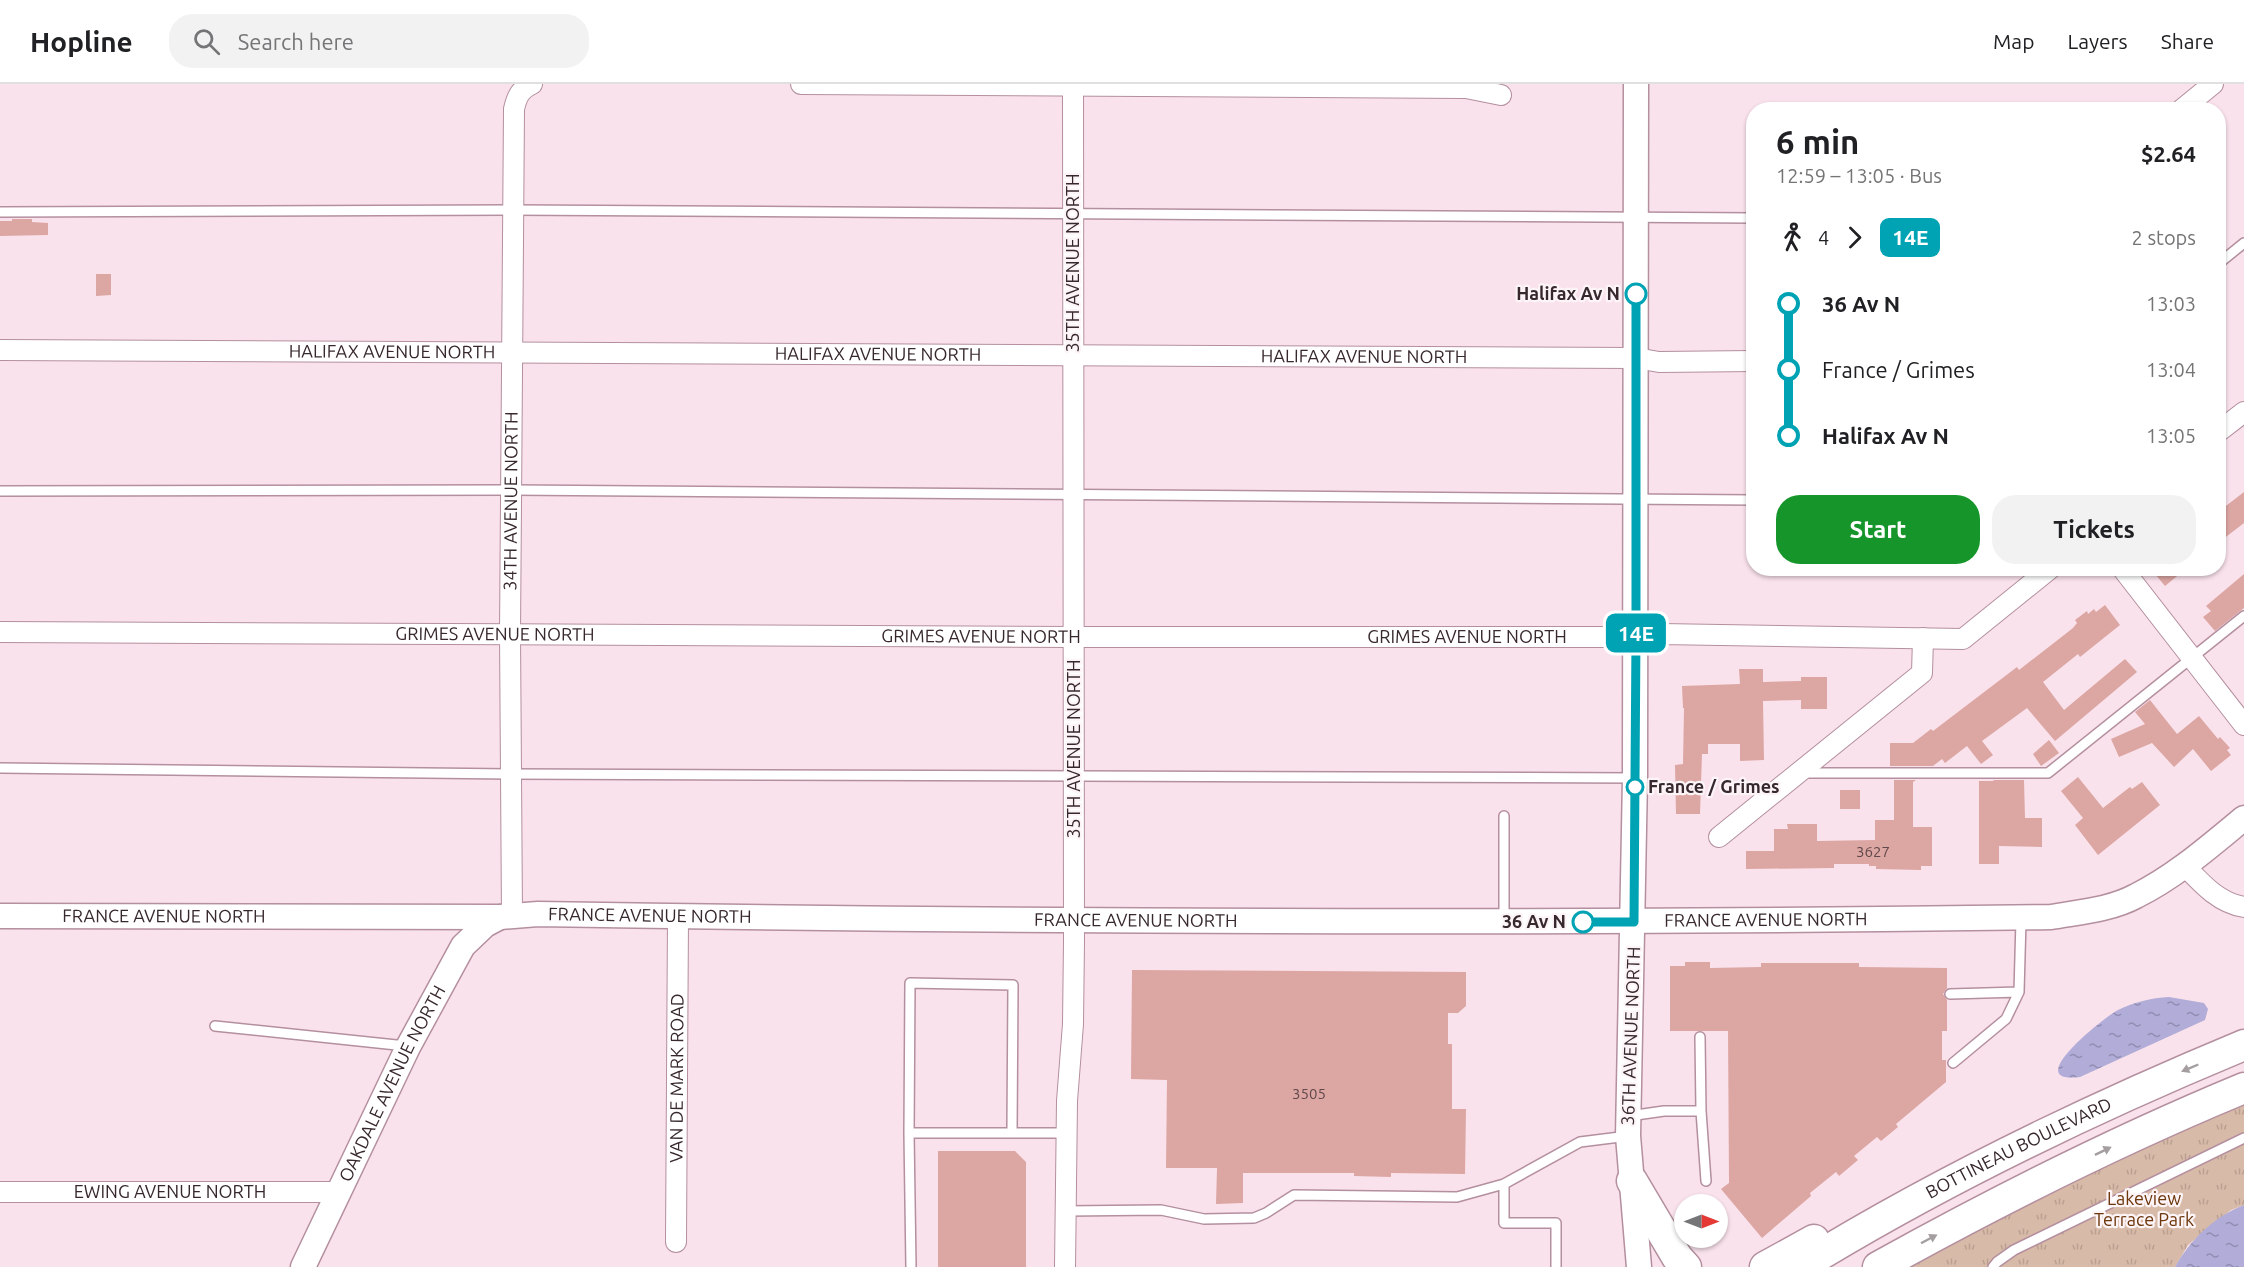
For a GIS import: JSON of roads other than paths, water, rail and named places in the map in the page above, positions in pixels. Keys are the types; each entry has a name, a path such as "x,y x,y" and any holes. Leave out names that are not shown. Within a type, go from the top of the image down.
{"main road":[{"name":"BOTTINEAU BOULEVARD","path":"1800,1267 1904,1207 2059,1127 2244,1045"},
{"path":"1878,1267 1983,1210 2110,1147 2244,1088"},
{"path":"1765,1267 1909,1185 2059,1127"},
{"path":"1632,1181 1677,1257 1686,1267"}],"street":[{"path":"801,84 1466,88 1501,94"},
{"name":"36TH AVENUE NORTH","path":"1636,84 1634,922 1628,1126 1639,1267"},
{"path":"2191,102 2212,84"},
{"name":"35TH AVENUE NORTH","path":"1065,1267 1066,1132 1073,1024 1074,921 1073,86"},
{"name":"34TH AVENUE NORTH","path":"506,916 510,774 514,110 516,98 527,87"},
{"name":"HALIFAX AVENUE NORTH","path":"0,350 1636,358 1659,362 1746,360"},
{"path":"2226,426 2244,412"},
{"name":"GRIMES AVENUE NORTH","path":"0,632 1074,637 1636,636 1661,634 1963,639 2041,576"},
{"path":"2128,576 2244,725"},
{"path":"1719,837 1922,673 1923,638"},
{"name":"FRANCE AVENUE NORTH","path":"0,915 1634,922 2051,917 2097,909 2135,897 2185,866 2244,818"},
{"path":"2185,866 2206,889 2232,905 2244,907"},
{"name":"OAKDALE AVENUE NORTH","path":"303,1267 408,1047 463,946 485,925 506,916"},
{"name":"VAN DE MARK ROAD","path":"676,1242 678,917"},
{"name":"EWING AVENUE NORTH","path":"0,1192 340,1192"}],"lane":[{"path":"0,212 513,210 1746,218"},
{"path":"2226,258 2244,243"},
{"path":"0,491 512,490 1746,500"},
{"path":"1798,773 2048,773 2244,616"},
{"path":"0,768 510,774 1635,778"},
{"path":"1504,816 1504,921"},
{"path":"1953,1063 2006,1019 2019,992 2021,917"},
{"path":"911,1267 910,983 1013,985 1012,1132"},
{"path":"1950,994 2019,992"},
{"path":"215,1026 408,1047"},
{"path":"1700,1037 1701,1110 1707,1181"},
{"path":"1066,1211 1161,1210 1204,1219 1254,1218 1294,1195 1457,1197 1504,1184 1580,1142 1664,1111 1701,1110"},
{"path":"909,1132 1066,1132"},
{"path":"1993,1267 2014,1250 2244,1138"},
{"path":"1504,1184 1504,1223 1556,1223 1556,1267"}],"water":[{"path":"2169,997 2204,1003 2208,1009 2205,1020 2080,1077 2064,1077 2058,1071 2061,1061 2070,1050 2097,1025 2118,1010 2149,999"},
{"path":"2244,1205 2244,1267 2175,1267 2188,1247 2204,1230 2213,1222"}],"place":[{"name":"Halifax Av N","path":"1636,294"},
{"name":"France / Grimes","path":"1635,787"},
{"name":"36 Av N","path":"1583,922"}],"park label":[{"name":"Lakeview Terrace Park","path":"2144,1209"}]}
